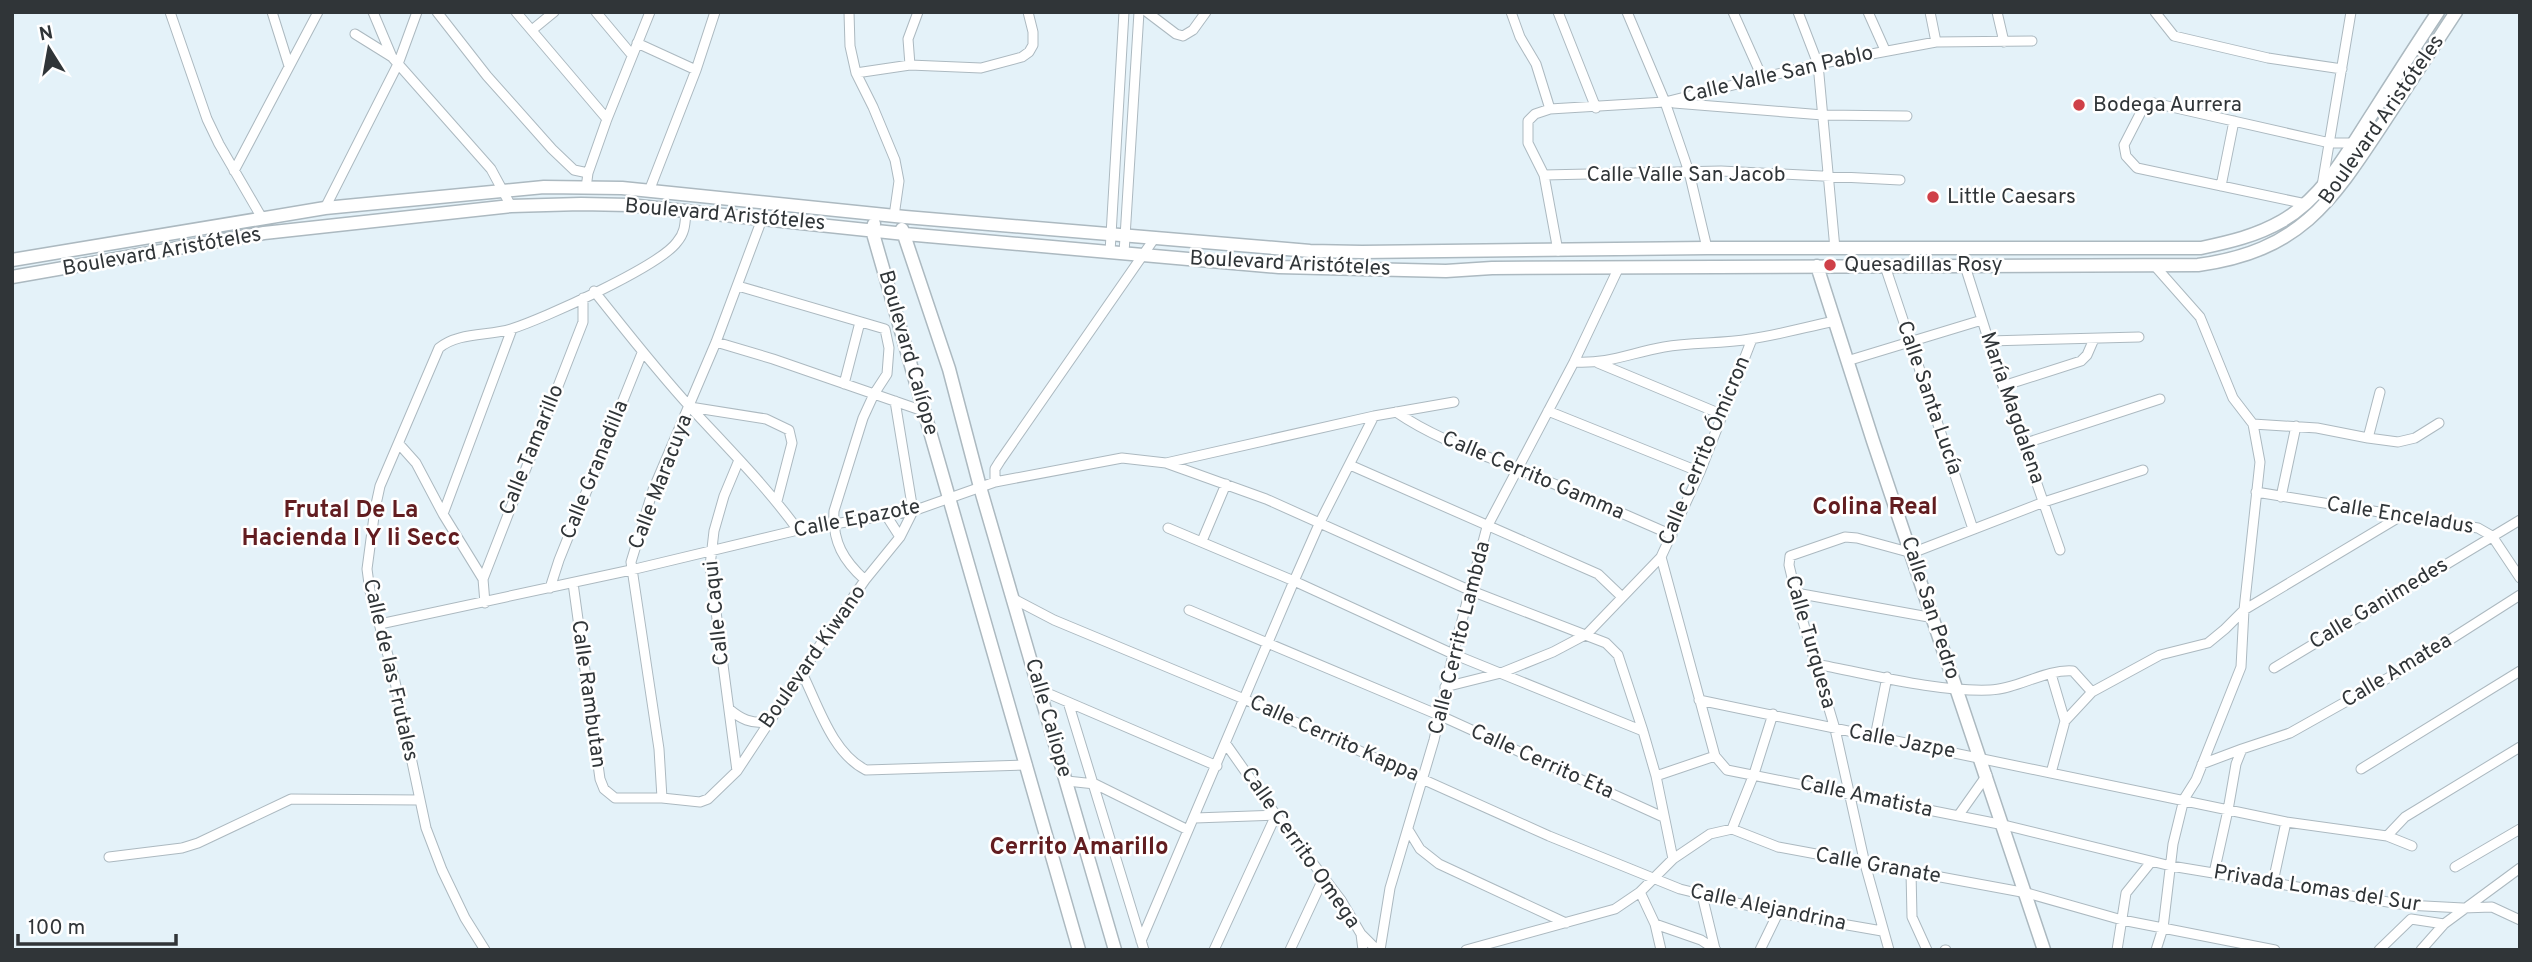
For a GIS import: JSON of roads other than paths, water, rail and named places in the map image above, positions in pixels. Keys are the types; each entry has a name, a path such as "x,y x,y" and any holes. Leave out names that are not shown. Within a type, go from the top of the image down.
{"street":[{"path":"170,12 207,119 262,218"},
{"path":"272,12 289,66"},
{"path":"234,171 318,12"},
{"path":"373,12 395,60"},
{"path":"325,208 416,12"},
{"path":"437,12 487,76 552,149 574,170 588,173"},
{"path":"516,12 607,119"},
{"path":"532,30 554,12"},
{"path":"596,12 632,55"},
{"path":"586,188 588,173 607,119 650,12"},
{"path":"649,191 715,12"},
{"path":"910,65 908,39 918,12"},
{"path":"856,73 910,65 981,68 1022,57 1033,46 1028,12"},
{"path":"1110,252 1124,12"},
{"path":"1124,253 1139,12"},
{"path":"1147,12 1176,34 1183,36 1193,30 1206,12"},
{"path":"1511,12 1520,37 1536,64 1549,109"},
{"path":"1558,12 1596,108"},
{"path":"1627,12 1665,102 1689,172 1707,248 1707,266"},
{"path":"1732,12 1762,77"},
{"path":"1798,12 1818,64 1835,249"},
{"path":"1868,12 1885,50"},
{"path":"1930,12 1936,42"},
{"path":"1997,12 2004,42"},
{"path":"2155,12 2174,36 2268,58 2342,68"},
{"path":"2322,188 2351,12"},
{"name":"Boulevard Aristóteles","path":"12,260 325,208 503,190 586,188 649,191 896,217 1154,239 1349,252 1707,248 2201,248 2256,234 2284,220 2306,204 2322,188 2353,143 2438,12"},
{"name":"Boulevard Aristóteles","path":"12,277 264,233 511,206 581,204 629,205 905,234 1279,267 1374,271 1707,266 2044,267 2198,264 2245,255 2274,243 2316,214 2347,178 2456,12"},
{"path":"851,13 850,46 856,73 895,160 899,181 896,224 905,234"},
{"path":"355,34 395,60 491,169 511,206"},
{"name":"Calle Valle San Pablo","path":"1544,175 1528,143 1528,121 1535,114 1549,109 1665,102 1818,64 1936,42 2032,41"},
{"path":"637,43 696,69"},
{"path":"1665,102 1823,115 1907,116"},
{"path":"2306,204 2137,168 2126,156 2124,145 2142,110 2154,103 2330,143 2353,143"},
{"path":"2221,186 2234,121"},
{"name":"Calle Valle San Jacob","path":"1544,175 1689,172 1900,180"},
{"path":"1544,175 1558,251"},
{"name":"Calle de las Frutales","path":"485,950 465,918 426,828 368,580 368,558 380,486 439,348 453,340 512,329 583,298 650,264 676,245 684,232 686,212"},
{"path":"872,230 874,224 896,217"},
{"name":"Calle Maracuya","path":"662,798 659,749 631,570 633,548 653,490 716,342 762,219"},
{"path":"814,223 818,228 866,236 877,249"},
{"name":"Boulevard Calíope","path":"872,230 949,496"},
{"name":"Boulevard Calíope","path":"905,234 948,369 980,487"},
{"path":"995,482 995,469 1000,461 1154,239"},
{"path":"2044,267 2050,249"},
{"path":"2154,265 2200,317 2233,398 2253,424 2260,462 2244,610 2241,667 2196,780 2184,799 2173,844 2163,928 2156,950"},
{"name":"Calle San Pedro","path":"1817,266 2044,950"},
{"name":"Calle Santa Lucía","path":"1885,266 1973,530"},
{"name":"María Magdalena","path":"1971,266 1982,320 2060,550"},
{"name":"Calle Cerrito Lambda","path":"1378,950 1390,888 1441,716 1453,654 1488,527 1574,362 1619,267"},
{"path":"738,286 835,316 901,331"},
{"path":"594,291 642,353 777,501 798,530"},
{"name":"Calle Tamarillo","path":"485,603 483,579 583,322 583,298"},
{"path":"1847,361 1982,320"},
{"path":"845,384 860,321"},
{"path":"1574,362 1598,363 1660,348 1699,342 1723,343 1752,339 1835,321"},
{"path":"866,580 847,564 833,523 834,511 854,445 874,394 887,374 890,348 881,328"},
{"path":"443,514 512,329"},
{"path":"1989,341 2139,337"},
{"name":"Calle Cerrito Ómicron","path":"1445,687 1500,673 1553,652 1587,634 1661,557 1700,472 1752,339"},
{"path":"2003,386 2081,361 2087,355 2094,339"},
{"path":"716,342 926,412"},
{"name":"Calle Granadilla","path":"550,588 642,353"},
{"path":"1598,363 1723,415"},
{"path":"2368,438 2380,392"},
{"path":"2023,444 2160,399"},
{"path":"895,401 913,511"},
{"name":"Calle Epazote","path":"380,624 485,603 798,530 913,511 949,496 995,482 1122,458 1166,463 1374,416 1454,402"},
{"path":"689,407 766,419 789,430 792,443 777,501"},
{"path":"1548,411 1700,472"},
{"name":"Calle Cerrito Gamma","path":"1396,412 1464,448 1672,535"},
{"path":"1143,946 1267,642 1320,522 1374,416"},
{"path":"2253,424 2330,429 2368,438 2407,441 2439,422"},
{"path":"2281,496 2296,426"},
{"path":"399,444 416,463 443,514 483,579"},
{"name":"Calle Caqui","path":"737,771 711,578 710,552 724,496 739,460"},
{"path":"1166,463 1320,522 1469,590 1606,643 1618,655 1643,730 1656,776 1673,859"},
{"path":"1349,465 1598,574 1621,596"},
{"path":"1912,553 2044,502 2143,470"},
{"path":"1202,541 1226,484"},
{"name":"Calle Caliope","path":"980,487 1115,950"},
{"name":"Calle Enceladus","path":"2256,492 2478,528 2492,536 2520,578"},
{"name":"Calle Caliope","path":"949,496 1079,950"},
{"name":"Boulevard Kiwano","path":"662,798 691,802 708,799 737,771 767,722 866,580 901,537 913,511"},
{"path":"886,515 901,537"},
{"path":"2051,773 2065,721 2092,692 2160,655 2208,643 2244,610 2401,516"},
{"name":"Calle Ganimedes","path":"2274,668 2520,520"},
{"path":"1168,528 1294,581 1453,654 1643,730"},
{"name":"Calle Turquesa","path":"1889,950 1865,864 1835,729 1789,565 1790,556 1844,537 1912,553"},
{"path":"1656,776 1715,757 1661,557"},
{"name":"Calle Rambutan","path":"573,583 600,779 604,789 615,799 662,798"},
{"path":"1796,593 1934,618"},
{"name":"Calle Amatea","path":"2202,764 2290,733 2404,669 2520,595"},
{"name":"Calle Cerrito Kappa","path":"1014,599 1054,620 1145,656 1549,836 1654,879"},
{"name":"Calle Cerrito Eta","path":"1189,610 1441,716 1663,817"},
{"path":"1815,664 1957,690 2012,688 2051,674 2073,671 2092,692"},
{"path":"2361,769 2520,671"},
{"path":"802,673 842,750 854,764 866,769 1027,765"},
{"path":"2051,674 2065,721"},
{"path":"1875,737 1887,677"},
{"path":"1040,690 1217,766"},
{"name":"Calle Jazpe","path":"1699,700 2286,822 2387,836 2412,846"},
{"path":"1068,702 1143,946"},
{"path":"729,709 756,724 767,722"},
{"path":"1466,950 1615,909 1640,892 1673,859 1710,834 1732,829 1773,715"},
{"name":"Calle Cerrito Omega","path":"1226,744 1276,815 1342,900 1361,934 1378,950"},
{"path":"2387,836 2405,817 2520,747"},
{"path":"2214,873 2236,764 2242,749"},
{"name":"Calle Amatista","path":"1715,757 1727,770 2004,825 2151,862"},
{"path":"1958,816 1987,775"},
{"path":"1067,781 1095,784 1188,831"},
{"path":"109,857 182,848 198,843 291,799 419,800"},
{"path":"1195,818 1276,815 1214,950"},
{"path":"2273,882 2286,822"},
{"name":"Calle Granate","path":"1732,829 1778,848 2027,893 2122,920 2274,949"},
{"path":"2455,867 2520,829"},
{"path":"1409,831 1420,849 1439,864 1566,922"},
{"path":"2117,950 2126,893 2151,862"},
{"name":"Privada Lomas del Sur","path":"2151,862 2332,894 2422,905 2492,907 2520,920"},
{"path":"2421,950 2444,924 2463,908 2520,868"},
{"path":"1911,872 1912,917 1927,950"},
{"path":"1290,950 1324,877"},
{"name":"Calle Alejandrina","path":"1654,879 1702,895 1778,913 1882,931"},
{"path":"1640,892 1655,924 1661,950"},
{"path":"1702,895 1716,949"},
{"path":"2379,950 2422,905"},
{"path":"1760,950 1778,913"},
{"path":"2411,919 2444,924"},
{"path":"1655,924 1692,936 1716,949"},
{"path":"1361,934 1363,950"},
{"path":"1692,936 1694,950"}],"place":[{"name":"Bodega Aurrera","path":"2079,105"},
{"name":"Little Caesars","path":"1933,197"},
{"name":"Quesadillas Rosy","path":"1830,265"}],"district":[{"name":"Colina Real","path":"1875,508"},
{"name":"Frutal De La Hacienda I Y Ii Secc","path":"351,525"},
{"name":"Cerrito Amarillo","path":"1079,848"}]}
